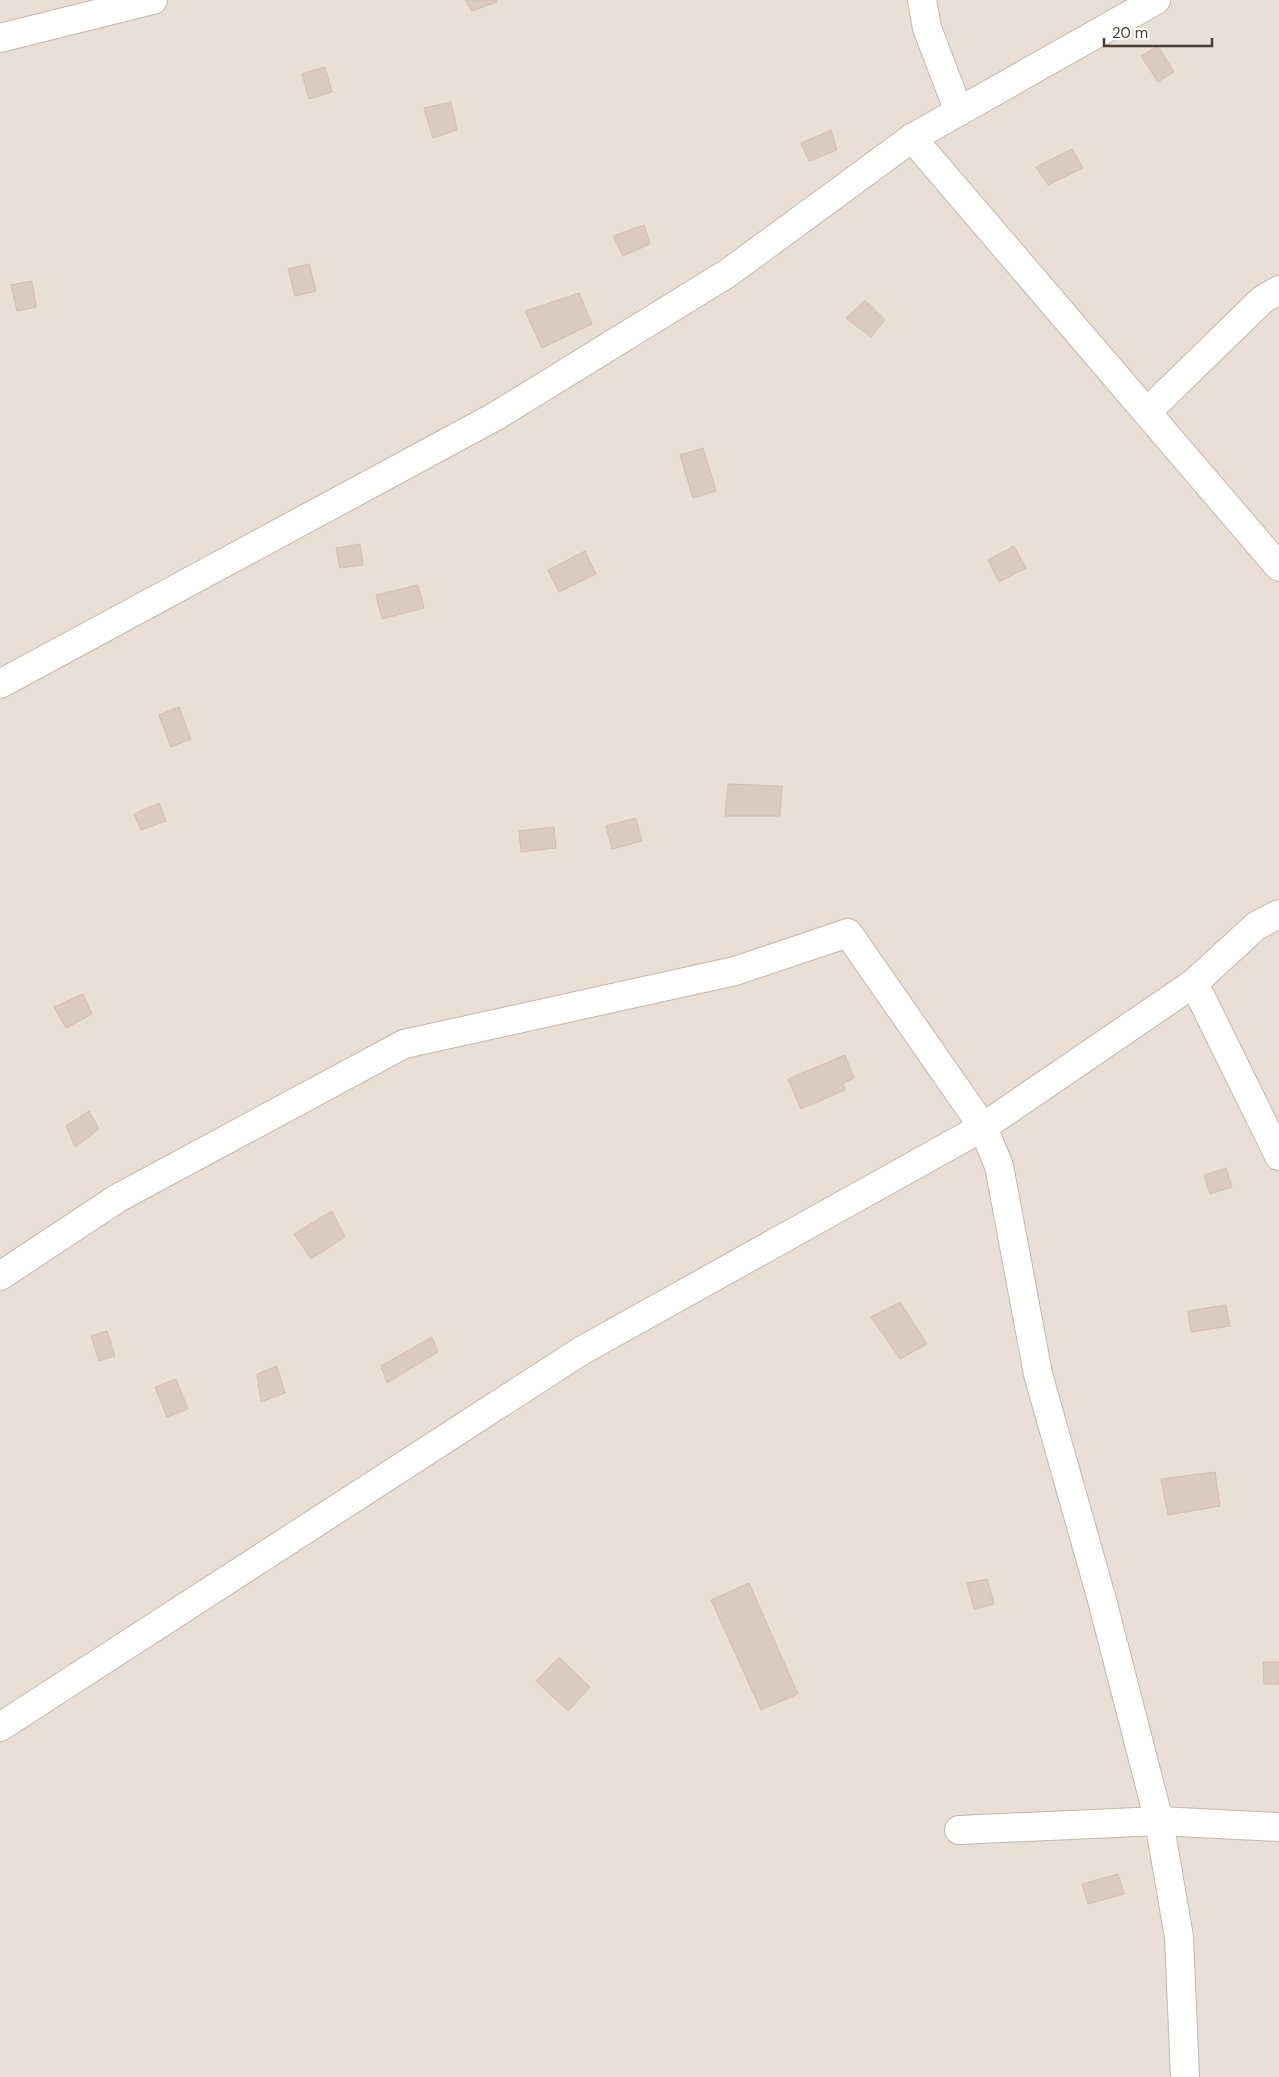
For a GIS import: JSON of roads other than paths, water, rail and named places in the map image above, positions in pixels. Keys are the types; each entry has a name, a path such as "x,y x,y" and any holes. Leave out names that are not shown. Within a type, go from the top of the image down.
{"street":[{"path":"0,38 153,0"},
{"path":"922,0 927,28 959,112"},
{"path":"0,684 496,416 728,273 912,138 1156,0"},
{"path":"912,138 1279,566"},
{"path":"1147,412 1262,300 1279,290"},
{"path":"0,1727 581,1351 983,1127 1194,983 1256,926 1279,914"},
{"path":"0,1276 118,1198 404,1044 736,971 848,933 983,1127 999,1166 1038,1374 1102,1600 1159,1821 1179,1937 1185,2077"},
{"path":"1194,983 1279,1156"},
{"path":"959,1830 1159,1821 1279,1827"}]}
